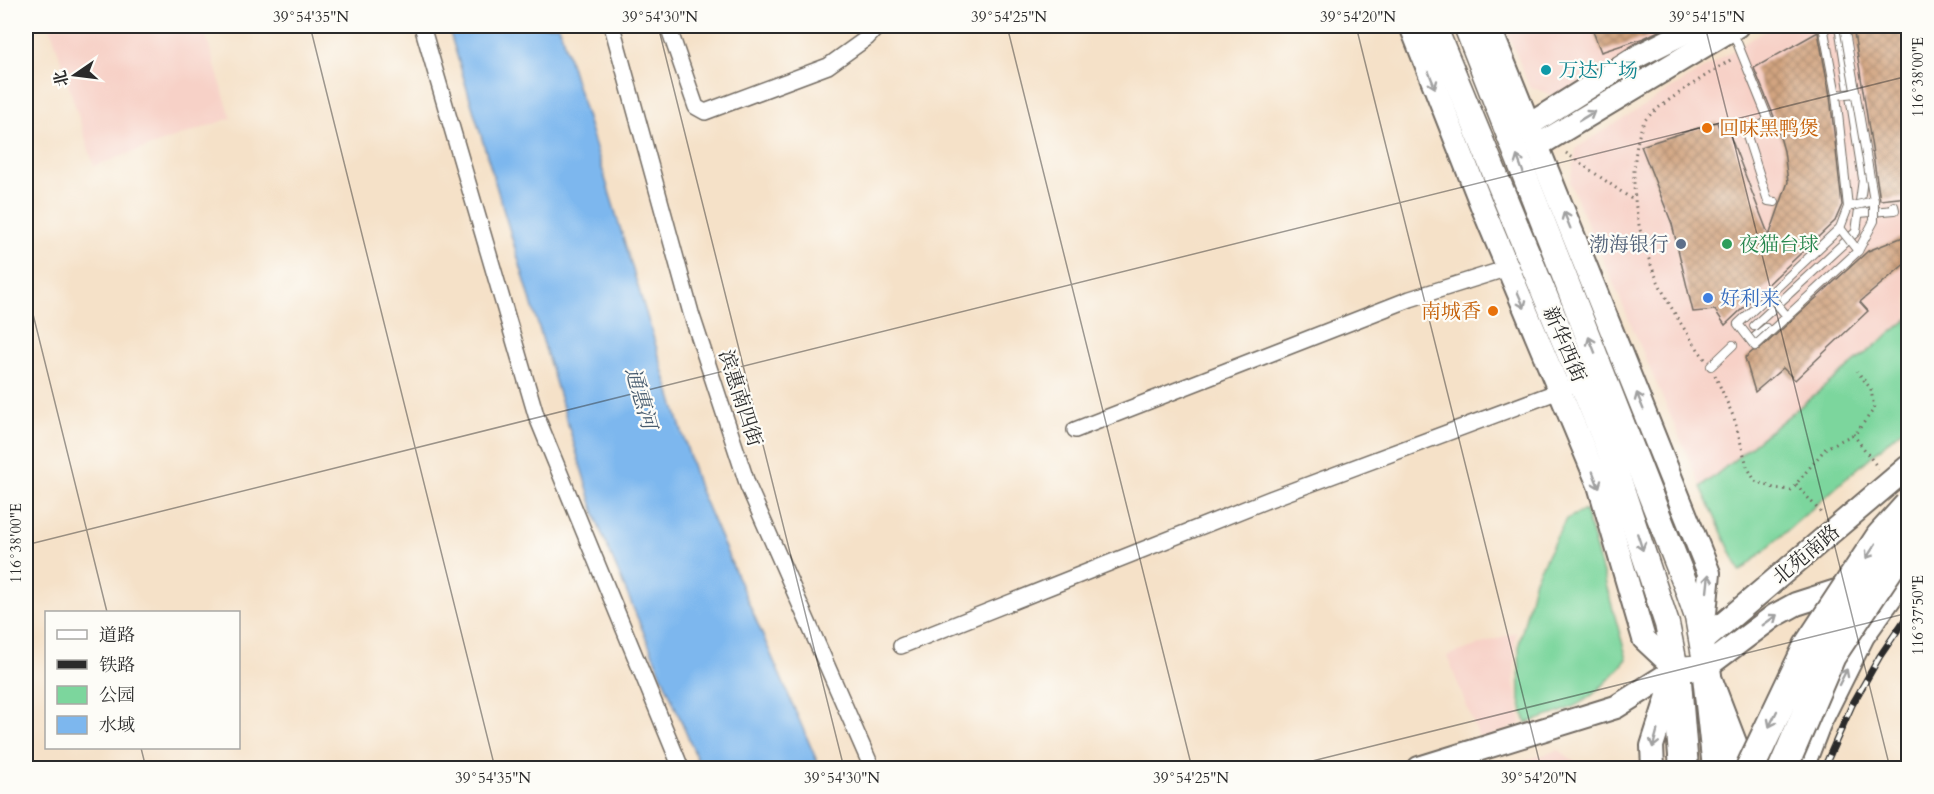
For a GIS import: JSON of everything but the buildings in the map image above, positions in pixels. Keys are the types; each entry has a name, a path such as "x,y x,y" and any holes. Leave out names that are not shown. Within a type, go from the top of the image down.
{"highway":[{"path":"1750,768 1808,646 1880,537 1908,506"},
{"path":"1783,768 1831,656 1908,540"},
{"path":"1704,654 1717,768"},
{"path":"1676,669 1684,768"}],"main road":[{"name":"新华西街","path":"1434,26 1610,453 1667,624 1676,669"},
{"name":"新华西街","path":"1466,26 1635,449 1686,585 1704,654"},
{"path":"1676,669 1704,654"}],"street":[{"path":"422,26 536,415 681,768"},
{"name":"滨惠南四街","path":"612,26 691,313 748,486 872,768"},
{"path":"668,26 696,107 705,112 828,66 867,38 878,26"},
{"path":"1411,26 1508,268 1599,485 1644,639 1676,669"},
{"path":"1489,26 1709,573 1704,654 1739,753 1740,768"},
{"path":"1533,136 1640,56 1698,26"},
{"path":"1533,136 1734,27"},
{"path":"1075,430 1410,299 1508,268"},
{"path":"901,645 1270,499 1560,392 1580,380"},
{"name":"北苑南路","path":"1704,654 1908,467"},
{"name":"北苑南路","path":"1704,654 1796,604 1908,568"},
{"path":"1802,768 1819,724 1863,636 1908,573"},
{"path":"1419,768 1616,707 1676,669"},
{"path":"1653,768 1652,746 1676,669"}],"lane":[{"path":"1823,26 1836,95 1848,207 1840,228 1738,324 1755,346 1858,251 1874,221 1874,201 1856,93 1840,27"},
{"path":"1734,27 1741,54 1769,121 1746,133 1768,201 1775,202"},
{"path":"1754,326 1856,232 1855,217 1863,179 1840,27"},
{"path":"1836,95 1856,93"},
{"path":"1848,207 1874,201"},
{"path":"1855,217 1895,210 1894,206"},
{"path":"1840,228 1858,251"},
{"path":"1769,295 1787,316"},
{"path":"1769,312 1776,320"},
{"path":"1751,340 1766,328"},
{"path":"1711,366 1733,345"}],"path":[{"path":"1741,54 1702,77 1644,120 1635,156 1633,200 1645,253 1678,322 1711,366 1734,418 1747,466 1755,481 1774,489 1791,490 1826,448 1853,434 1868,421 1874,409 1871,389 1857,371"},
{"path":"1566,153 1633,200"},
{"path":"1853,434 1878,468"},
{"path":"1796,484 1825,517"}],"shaded area":[{"path":"50,26 203,26 231,118 94,166"},
{"path":"1505,26 1681,26 1556,97 1529,86"},
{"path":"1772,26 1908,26 1908,319 1701,487 1570,183 1576,148"},
{"path":"1516,632 1514,683 1522,724 1480,740 1447,656"},
{"path":"1559,750 1584,768 1498,768"}],"green space":[{"path":"1908,319 1908,424 1740,572 1701,487"},
{"path":"1585,510 1627,659 1604,685 1583,701 1559,713 1526,723 1520,701 1519,644 1535,579 1566,519"}],"water":[{"name":"通惠河","path":"448,26 559,26 699,488 820,768 701,768 599,527"}],"railway":[{"path":"1824,768 1852,705 1880,656 1908,615"}],"place":[{"name":"万达广场","path":"1546,70"},
{"name":"回味黑鸭煲","path":"1707,128"},
{"name":"渤海银行","path":"1681,244"},
{"name":"夜猫台球","path":"1727,244"},
{"name":"好利来","path":"1708,298"},
{"name":"南城香","path":"1493,311"}]}
